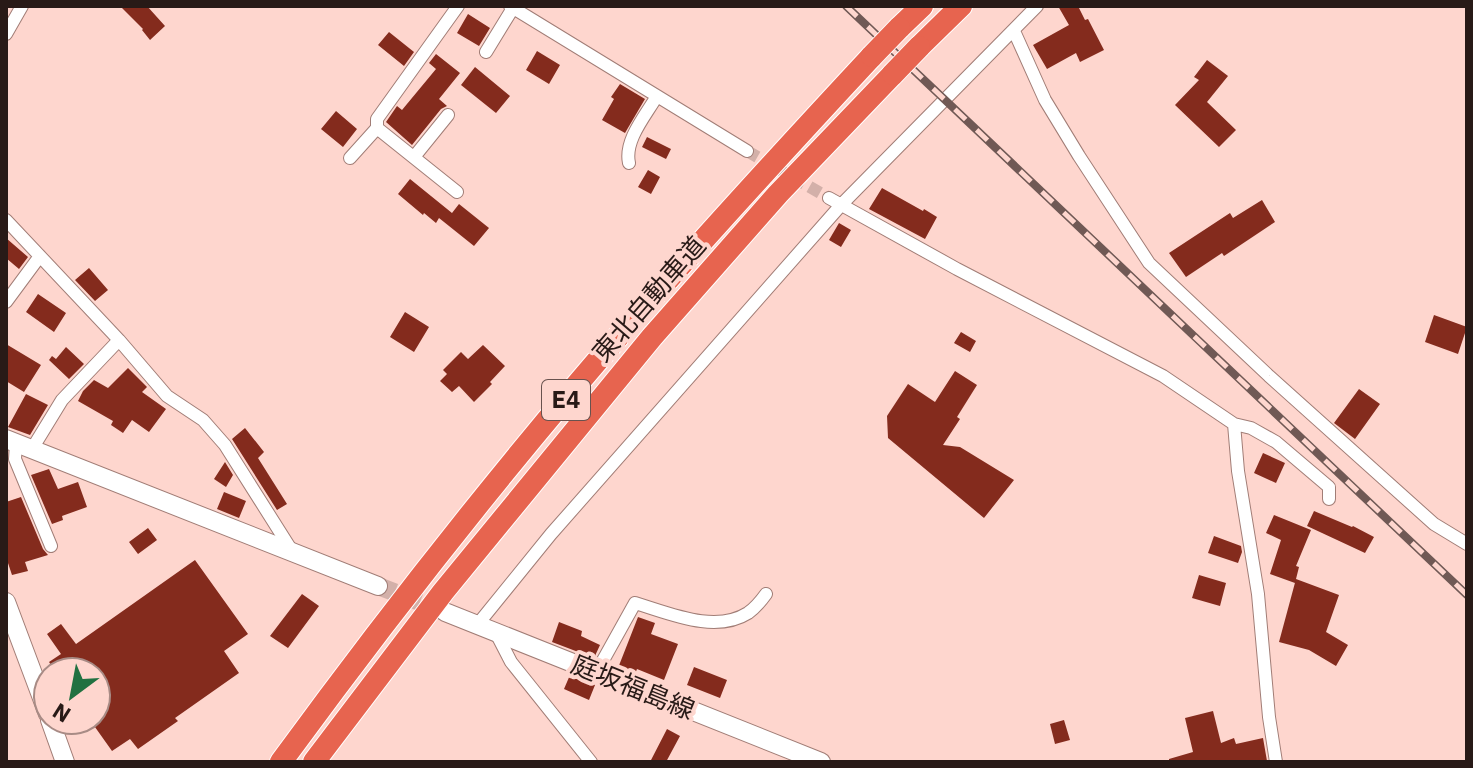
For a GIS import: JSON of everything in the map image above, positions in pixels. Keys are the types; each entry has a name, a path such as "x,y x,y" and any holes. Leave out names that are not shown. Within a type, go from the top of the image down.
{"highway":[{"name":"東北自動車道","path":"281,762 418,581 644,307 757,180 922,6"},
{"name":"東北自動車道","path":"314,762 443,592 642,348 778,194 961,6"}],"main road":[{"path":"18,443 378,586"},
{"path":"6,602 32,672"},
{"name":"庭坂福島線","path":"445,612 818,762"},
{"path":"56,736 65,762"}],"street":[{"path":"6,34 22,6"},
{"path":"350,158 377,128 377,119 458,6"},
{"path":"591,762 487,628 551,534 841,205 1037,6"},
{"path":"486,52 511,7 747,151"},
{"path":"1014,31 1045,100 1149,263 1434,524 1467,544"},
{"path":"629,163 627,153 631,141 657,96"},
{"path":"414,157 448,115"},
{"path":"377,128 457,192"},
{"path":"829,198 957,269 1163,376 1234,424 1251,428 1276,442 1329,487 1329,499"},
{"path":"6,220 167,396 203,420 225,445 293,553"},
{"path":"6,302 40,256"},
{"path":"51,546 15,459 18,443 119,340"},
{"path":"1234,424 1238,471 1258,594 1276,762"},
{"path":"596,673 635,603 713,623 747,614 766,594"}],"building":[{"path":"120,6 147,6 165,26 150,40"},
{"path":"1058,6 1078,6 1104,50 1080,62 1076,53 1047,69 1033,45 1069,25"},
{"path":"468,14 490,28 479,46 457,33"},
{"path":"389,32 414,52 404,66 378,45"},
{"path":"537,51 560,65 549,84 526,70"},
{"path":"436,54 460,73 439,99 447,106 441,109 412,145 386,122 397,106 402,110 436,69 429,63"},
{"path":"1207,60 1228,76 1207,102 1236,130 1219,147 1175,105 1199,80 1194,77"},
{"path":"475,67 510,96 496,113 461,85"},
{"path":"620,84 645,99 625,133 602,120"},
{"path":"336,111 357,129 343,147 321,129"},
{"path":"647,137 671,149 666,159 642,147"},
{"path":"648,170 660,177 651,194 638,187"},
{"path":"410,179 452,213 459,204 489,228 474,246 439,218 436,223 423,215 398,194"},
{"path":"882,188 937,217 925,239 869,209"},
{"path":"1262,200 1275,222 1186,277 1169,253 1230,213 1233,218"},
{"path":"839,223 851,230 841,247 829,240"},
{"path":"6,238 28,257 19,269 6,258"},
{"path":"89,268 108,290 95,301 75,280"},
{"path":"38,294 66,313 54,332 26,312"},
{"path":"405,312 429,327 414,352 390,337"},
{"path":"1434,315 1467,327 1458,354 1425,342"},
{"path":"961,332 976,341 970,352 954,343"},
{"path":"6,344 41,365 24,392 6,381"},
{"path":"483,345 505,366 474,402 459,386 452,392 440,381 447,374 443,370 461,352 468,359"},
{"path":"66,347 84,364 69,379 49,360 52,356 56,359"},
{"path":"128,368 147,387 142,392 166,409 149,432 132,420 123,433 111,425 113,421 78,401 94,380 108,388"},
{"path":"955,371 977,385 943,445 960,447 1014,480 984,518 888,438 887,416 908,384 935,402"},
{"path":"1359,389 1380,404 1355,439 1334,423"},
{"path":"26,394 48,405 30,435 8,427"},
{"path":"245,428 264,452 258,458 287,504 277,510 232,439"},
{"path":"1263,453 1285,463 1276,483 1254,473"},
{"path":"225,462 233,475 226,487 214,479"},
{"path":"49,469 58,489 78,482 87,507 62,516 63,520 52,524 31,475"},
{"path":"224,492 246,501 239,518 217,509"},
{"path":"21,497 48,555 25,562 28,571 12,575 6,557 6,502"},
{"path":"1314,511 1374,537 1365,553 1307,526"},
{"path":"1274,515 1311,530 1296,566 1299,567 1295,583 1270,574 1281,540 1266,533"},
{"path":"148,528 157,540 138,554 129,542"},
{"path":"1214,536 1241,546 1238,563 1208,553"},
{"path":"195,560 248,634 224,651 239,673 175,718 178,721 138,749 130,739 112,751 101,736 112,736 112,656 58,656 61,654 47,634 61,624 76,644"},
{"path":"1199,575 1226,583 1220,606 1192,598"},
{"path":"1296,579 1339,595 1326,632 1348,645 1336,666 1309,650 1279,642"},
{"path":"302,594 319,606 288,648 270,636"},
{"path":"638,617 655,623 651,634 678,644 664,680 637,669 635,674 618,668"},
{"path":"559,622 582,631 581,636 600,645 594,658 552,642"},
{"path":"694,667 727,680 720,698 687,685"},
{"path":"570,675 595,685 589,700 564,689"},
{"path":"1213,711 1221,743 1234,738 1236,744 1263,738 1267,761 1169,762 1169,759 1193,752 1185,718"},
{"path":"1064,720 1070,740 1055,744 1050,724"},
{"path":"667,729 680,736 666,762 650,762"}],"tunnel":[{"path":"747,151 829,198"},
{"path":"378,586 443,611"}],"railway":[{"path":"846,6 1467,595"}]}
